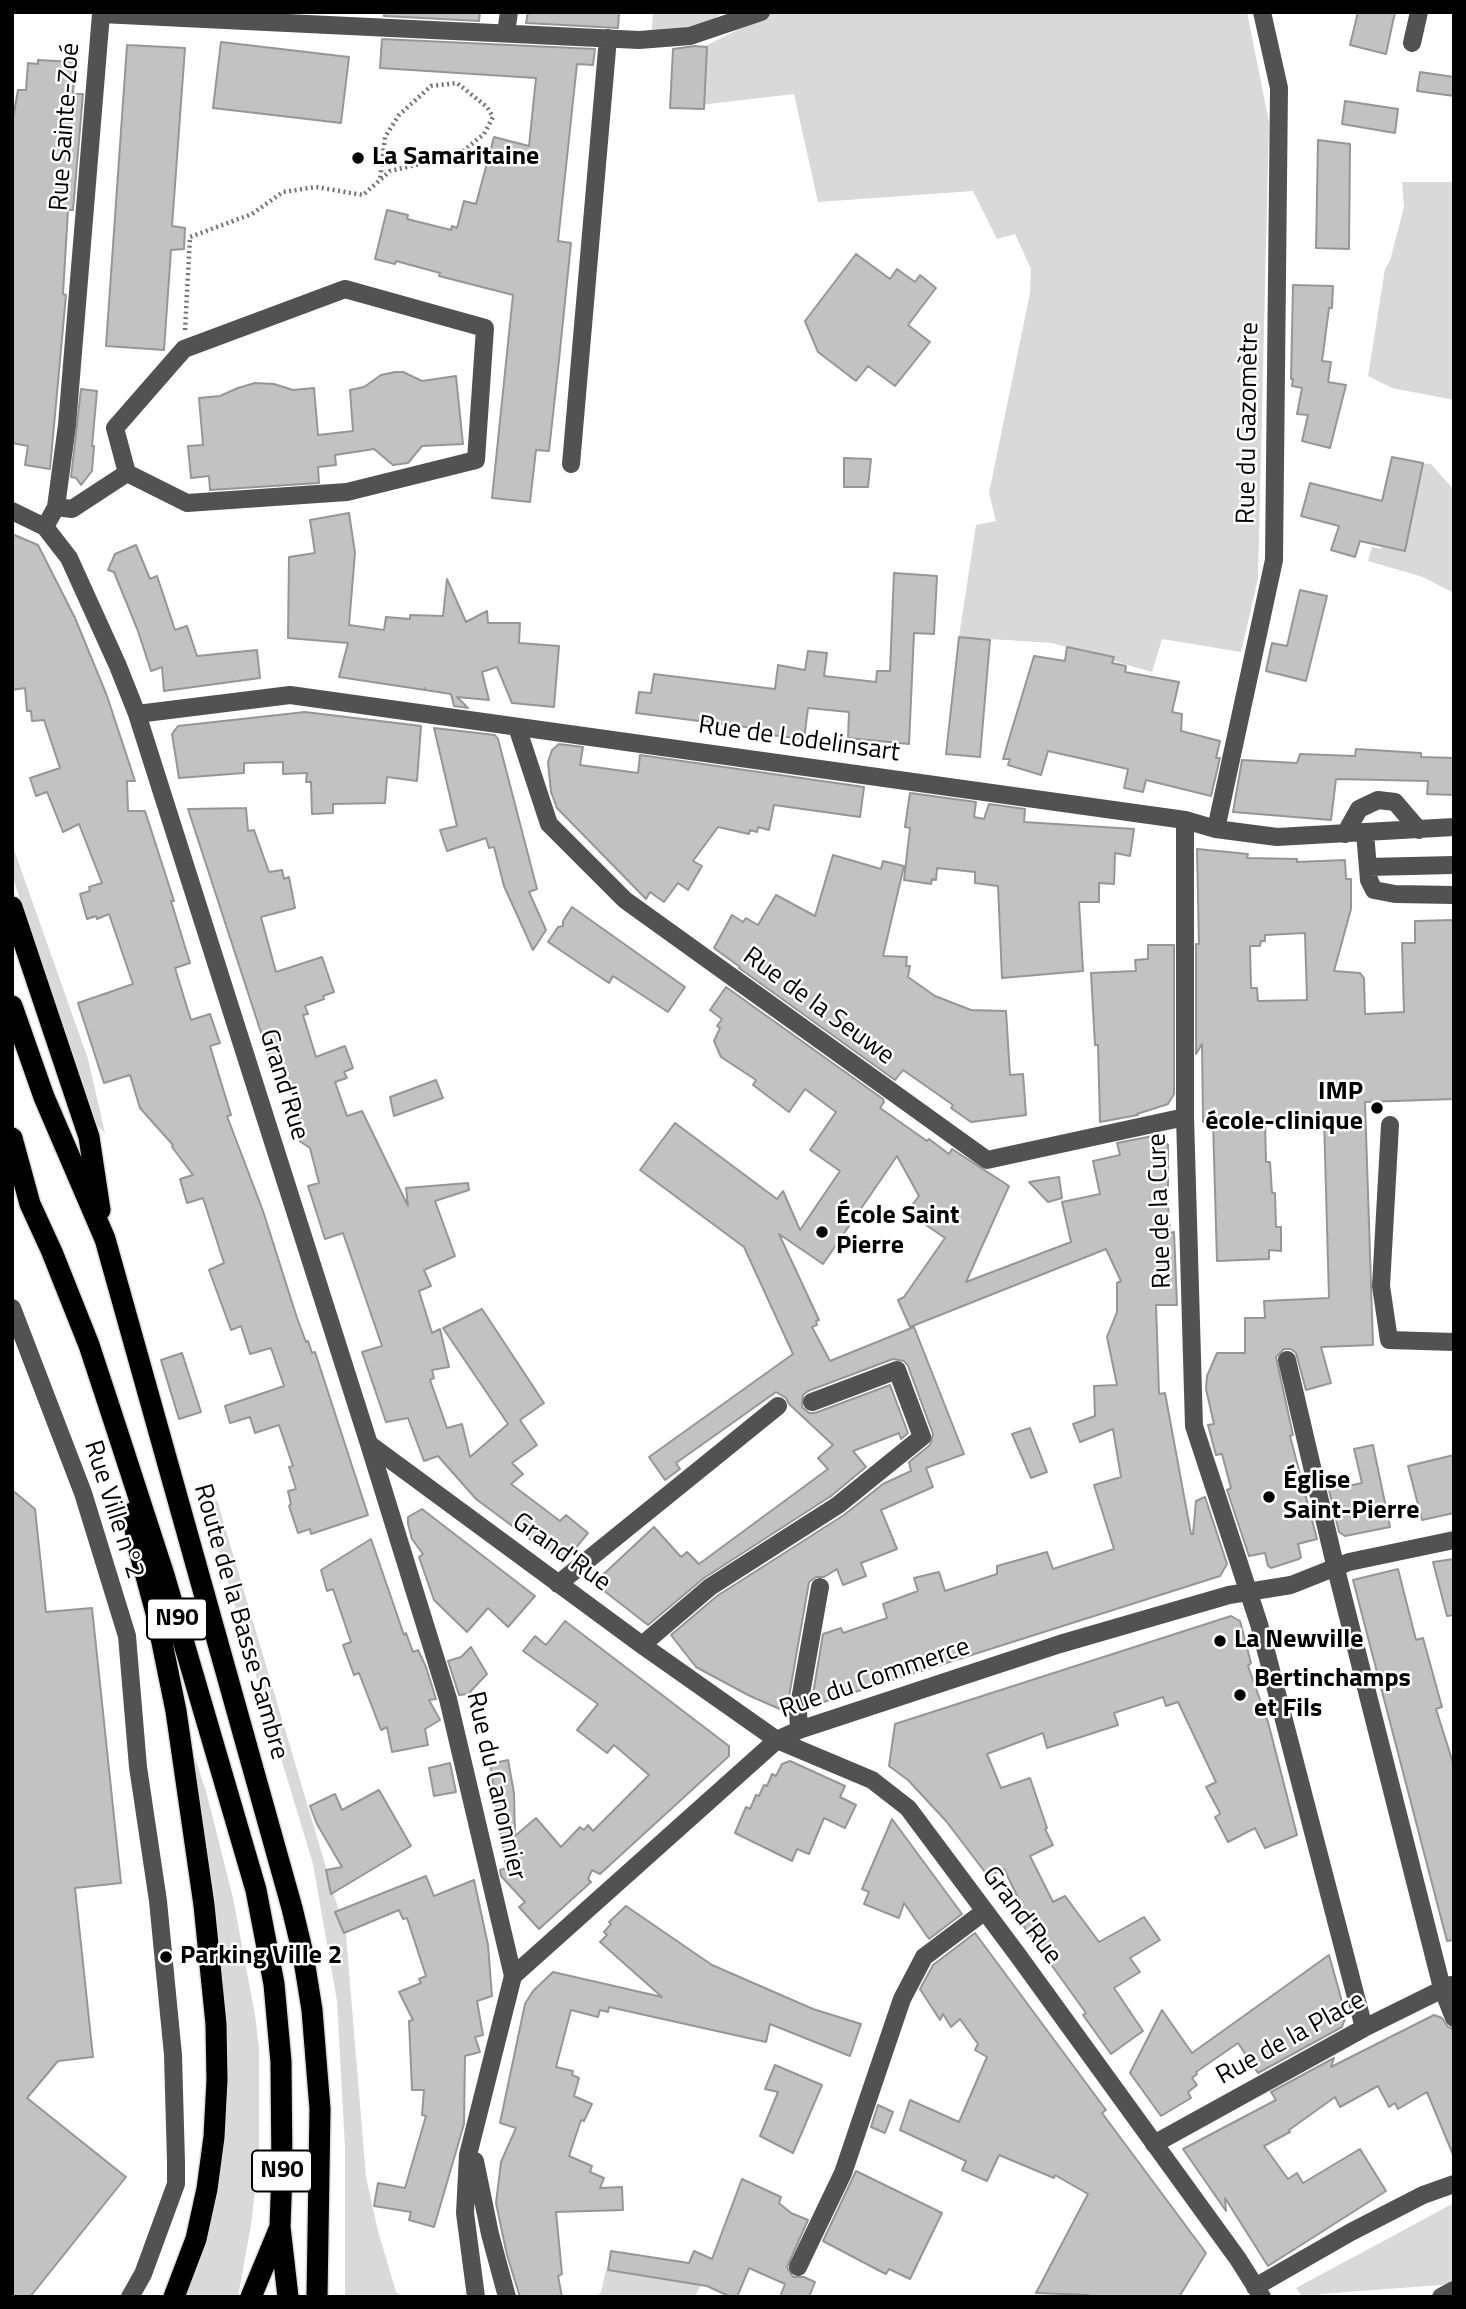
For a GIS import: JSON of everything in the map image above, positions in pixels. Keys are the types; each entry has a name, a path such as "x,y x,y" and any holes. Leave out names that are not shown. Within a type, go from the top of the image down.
{"highway":[{"path":"12,907 89,1137 105,1239"},
{"name":"Route de la Basse Sambre","path":"12,1006 44,1097 105,1239 303,1954 312,2010 320,2109 317,2297"},
{"name":"N90","path":"12,1138 30,1204 89,1345 164,1575 256,1890 274,1984 281,2062 282,2171 279,2227"},
{"path":"12,1177 30,1204"},
{"path":"113,1418 139,1550 156,1613 176,1711 204,1905 216,2024 217,2091 207,2189 196,2239 174,2297"},
{"path":"251,2297 279,2227"},
{"path":"279,2227 288,2297"}],"street":[{"path":"506,33 509,12"},
{"name":"Rue Sainte-Zoé","path":"45,527 56,507 67,425 99,13 639,40 690,36 761,12"},
{"name":"Rue du Gazomètre","path":"1216,829 1274,560 1279,88 1262,12"},
{"path":"1412,43 1419,12"},
{"path":"571,464 608,38"},
{"path":"345,289 485,328 476,460 347,492 187,503 127,473 114,428 184,349 345,289"},
{"path":"56,507 72,509 127,473"},
{"path":"12,511 45,527"},
{"name":"Grand'Rue","path":"45,527 69,558 138,714 369,1444 642,1646 777,1740 872,1780 908,1808 1259,2292"},
{"name":"Rue de Lodelinsart","path":"138,714 290,695 1185,820 1216,829 1277,837 1454,827"},
{"name":"Rue de la Seuwe","path":"517,727 549,824 625,900 987,1160 1185,1117"},
{"path":"1345,834 1359,809 1378,800 1395,802 1419,830"},
{"name":"Rue de la Cure","path":"1185,820 1185,1117 1194,1426 1259,1624 1364,2028"},
{"path":"1365,833 1369,880 1374,890 1395,894 1454,895"},
{"path":"1367,867 1454,865"},
{"path":"1390,1125 1381,1286 1389,1340 1454,1342"},
{"name":"Rue Ville n°2","path":"12,1310 83,1493 127,1636 138,1767 158,1901 173,2055 176,2162 176,2184 144,2274 130,2297"},
{"path":"1287,1360 1336,1569 1448,1986 1454,2018"},
{"path":"642,1646 710,1587 838,1505 922,1437 897,1370 811,1402"},
{"path":"558,1584 778,1406"},
{"name":"Rue du Canonnier","path":"369,1444 449,1699 513,1976 468,2155 465,2213 476,2297"},
{"name":"Rue du Commerce","path":"513,1976 777,1740 799,1730 1060,1644 1229,1595 1291,1585 1349,1562 1454,1540"},
{"path":"799,1730 797,1711 820,1587"},
{"path":"798,2267 843,2173 902,1999 924,1957 985,1911"},
{"name":"Rue de la Place","path":"1154,2144 1364,2028 1448,1986"},
{"name":"Rue du Canonnier","path":"471,2144 490,2234 507,2297"},
{"path":"1259,2292 1351,2232 1423,2195 1454,2184"},
{"path":"1441,2297 1454,2290"}],"path":[{"path":"184,349 190,237 253,214 283,192 316,187 363,195 380,180 390,171 458,155 484,134 493,117 487,107 457,83 431,86 399,115 385,137 380,180"}],"shaded area":[{"path":"653,12 723,12 696,34 651,39"},
{"path":"774,12 1247,12 1269,122 1258,579 1241,652 1162,639 1152,672 1052,643 959,637 976,525 996,521 989,493 1030,293 1031,269 1015,234 997,239 973,191 818,202 794,94 700,105 703,47"},
{"path":"1402,182 1454,182 1454,400 1392,388 1368,376 1385,269 1390,261 1404,207"},
{"path":"1421,463 1431,464 1454,490 1454,593 1423,577 1368,561 1372,547 1403,551"},
{"path":"12,844 88,1059 105,1133 94,1122 12,875"},
{"path":"217,1500 346,1935 366,2177 396,2292 403,2297 345,2297 345,2148 337,2001 313,1864 207,1513"},
{"path":"189,1740 206,1791 233,1898 259,2049 259,2155 251,2225 238,2297 183,2297 204,2246 221,2140"},
{"path":"1454,2203 1454,2284 1311,2297 1303,2297 1296,2288"},
{"path":"606,2270 702,2282 695,2297 596,2297 601,2292"}],"building":[{"path":"384,12 480,12 479,21 384,16"},
{"path":"528,12 619,12 618,28 526,23"},
{"path":"1358,12 1395,12 1386,54 1350,45"},
{"path":"382,39 595,49 593,65 577,64 558,241 571,243 559,360 549,451 536,450 530,502 492,498 513,295 439,276 440,273 396,261 395,264 375,259 387,210 408,215 407,219 451,230 452,226 457,228 464,201 476,204 494,137 529,146 536,78 380,68"},
{"path":"221,42 349,57 341,123 213,108"},
{"path":"127,45 185,48 172,226 185,228 184,249 171,250 164,350 106,346"},
{"path":"707,47 704,109 670,108 673,49"},
{"path":"38,60 75,62 73,94 83,94 73,210 68,210 63,294 66,295 50,469 25,465 28,446 12,443 12,124 18,90 26,90 28,63 38,64"},
{"path":"1420,72 1454,77 1454,96 1417,91"},
{"path":"1345,101 1398,109 1395,133 1342,124"},
{"path":"1318,140 1350,144 1349,249 1316,248"},
{"path":"856,254 890,279 897,269 915,282 920,275 936,288 908,325 930,342 895,386 868,366 856,381 818,352 805,321"},
{"path":"1293,285 1333,286 1332,308 1329,308 1322,361 1331,362 1328,382 1346,385 1330,448 1302,441 1308,415 1297,414 1302,388 1292,386 1291,379"},
{"path":"403,372 422,381 456,376 463,444 422,446 408,463 393,465 374,449 335,455 336,465 318,467 319,483 210,490 209,476 191,478 188,446 203,445 199,398 220,396 255,383 274,384 293,390 314,388 318,435 353,431 350,390 364,387 381,375"},
{"path":"81,389 97,391 92,471 81,485 76,478 71,477"},
{"path":"1392,457 1423,463 1405,551 1360,541 1355,557 1331,550 1339,526 1301,516 1310,483 1382,501"},
{"path":"844,458 871,459 868,487 844,487"},
{"path":"349,513 355,553 349,625 384,630 386,617 410,619 410,615 443,616 447,579 466,622 487,611 488,623 520,623 519,643 559,646 554,707 512,703 497,667 482,672 489,700 457,697 468,708 454,706 451,694 339,677 348,643 288,638 289,557 315,553 310,520"},
{"path":"12,534 38,545 75,618 107,696 135,781 127,781 128,811 145,811 174,901 171,901 190,963 175,968 191,1020 210,1014 220,1043 210,1046 231,1115 227,1116 263,1211 297,1318 306,1342 308,1341 312,1353 315,1352 368,1515 311,1534 310,1529 298,1533 289,1506 291,1504 288,1491 296,1489 289,1467 293,1466 279,1425 255,1433 250,1417 230,1423 225,1406 284,1386 271,1348 250,1354 241,1326 231,1330 209,1270 224,1263 203,1198 187,1203 180,1179 193,1175 173,1145 140,1108 130,1075 104,1083 78,1003 133,984 109,914 97,919 96,916 87,919 80,894 90,891 89,887 102,883 79,824 63,832 47,792 36,796 30,778 60,768 44,720 32,721 31,711 27,711 25,688 12,690"},
{"path":"136,545 150,579 157,576 175,630 187,626 197,656 257,650 260,678 164,691 162,667 151,671 114,572 108,570 115,554"},
{"path":"894,573 937,576 934,634 914,633 909,744 848,738 849,712 808,708 804,739 770,735 770,730 636,713 639,692 651,693 654,674 775,689 778,665 805,670 808,651 827,653 824,676 876,682 877,671 890,671"},
{"path":"1300,590 1327,596 1306,681 1266,671 1272,643 1287,646"},
{"path":"959,637 990,640 980,757 946,754"},
{"path":"1067,647 1114,657 1112,663 1126,666 1125,672 1179,682 1172,712 1182,714 1181,731 1220,741 1216,758 1220,758 1211,796 1146,780 1143,792 1124,788 1128,769 1048,751 1041,775 1008,765 1010,759 1003,759 1034,656 1065,661"},
{"path":"305,712 421,726 417,781 387,777 385,803 333,804 333,813 312,814 311,782 306,782 307,773 283,774 283,762 244,763 244,773 179,778 172,734 178,726"},
{"path":"434,728 495,735 498,739 537,889 529,892 546,930 533,950 504,886 494,847 489,848 486,838 447,851 440,830 457,826"},
{"path":"559,744 583,747 580,765 638,773 640,755 864,787 860,817 774,805 769,830 758,827 757,832 750,830 749,834 718,827 693,861 702,866 688,890 678,883 664,902 650,892 646,899 557,808 551,792 548,762 552,750"},
{"path":"1356,749 1454,758 1454,795 1427,794 1428,781 1336,779 1331,820 1233,812 1242,760 1297,763 1300,754 1355,756"},
{"path":"910,793 976,802 974,817 984,819 989,804 1025,809 1024,822 1134,829 1130,856 1115,853 1114,884 1099,883 1099,902 1079,902 1083,971 1002,978 998,886 975,883 975,872 937,868 936,880 932,879 931,884 904,880 910,828 905,827"},
{"path":"246,808 248,831 254,830 269,872 282,870 284,879 289,877 295,908 261,917 276,972 322,957 334,992 305,1006 308,1014 303,1015 316,1057 345,1046 353,1068 344,1072 347,1078 335,1082 347,1116 362,1111 408,1206 406,1188 468,1183 469,1190 435,1201 455,1256 424,1270 431,1286 419,1291 432,1333 440,1329 449,1367 432,1370 434,1378 430,1380 447,1428 462,1424 470,1457 508,1424 443,1328 482,1309 544,1403 520,1420 537,1445 512,1463 523,1474 511,1484 560,1521 566,1515 588,1533 565,1561 537,1540 535,1543 476,1499 438,1456 424,1461 408,1418 386,1422 362,1352 382,1346 343,1233 325,1239 308,1186 319,1183 310,1148 298,1140 304,1134 275,1055 269,1057 188,809"},
{"path":"1197,849 1248,854 1247,858 1297,859 1297,862 1345,860 1346,879 1351,879 1351,909 1334,971 1360,973 1364,978 1365,1014 1404,1012 1402,943 1415,943 1415,921 1454,920 1454,1099 1365,1102 1373,1345 1321,1347 1331,1383 1306,1390 1296,1353 1291,1349 1284,1349 1276,1357 1293,1435 1290,1436 1317,1539 1298,1544 1301,1557 1299,1559 1271,1568 1265,1553 1249,1556 1227,1490 1231,1488 1222,1454 1216,1455 1208,1425 1214,1424 1206,1389 1207,1376 1217,1353 1245,1353 1245,1318 1265,1318 1264,1301 1329,1298 1324,1118 1265,1121 1266,1162 1270,1162 1272,1193 1275,1193 1276,1227 1281,1227 1281,1251 1269,1250 1269,1259 1217,1261 1213,1122 1203,1122 1202,1044 1196,1054 1196,944 1199,944","holes":["1305,933 1307,1000 1258,1001 1257,988 1251,988 1250,946 1260,946 1261,941 1265,941 1265,935"]},
{"path":"833,855 881,869 883,861 904,866 883,956 907,957 906,966 910,966 908,977 935,996 971,1010 1006,1011 1010,1075 1023,1074 1026,1115 971,1122 951,1108 953,1105 903,1070 895,1080 714,948 732,915 743,922 746,918 758,925 776,895 815,916"},
{"path":"572,907 685,987 668,1012 613,976 609,983 548,942 558,927 563,926 563,921"},
{"path":"1148,945 1174,945 1174,1094 1168,1104 1138,1115 1100,1122 1098,1045 1095,1045 1091,973 1136,971 1135,960 1148,959"},
{"path":"726,987 883,1099 880,1108 927,1141 929,1139 949,1154 952,1149 1009,1186 966,1282 1071,1242 1062,1202 1100,1194 1093,1161 1120,1155 1117,1143 1158,1135 1168,1145 1168,1206 1170,1233 1174,1232 1177,1305 1156,1305 1159,1394 1165,1393 1191,1534 1196,1501 1205,1497 1227,1564 1220,1576 811,1706 823,1634 841,1628 843,1633 887,1618 883,1604 918,1591 914,1578 939,1572 945,1591 997,1574 997,1566 1047,1552 1053,1569 1114,1549 1094,1485 1121,1477 1113,1429 1080,1442 1073,1424 1095,1416 1094,1386 1117,1385 1107,1337 1117,1312 1117,1283 1121,1281 1106,1249 910,1327 898,1300 904,1297 945,1238 907,1212 919,1196 897,1156 823,1264 779,1234 819,1320 816,1321 817,1325 812,1327 830,1361 914,1327 964,1454 926,1468 933,1487 881,1510 897,1549 861,1563 866,1576 843,1585 837,1569 809,1582 787,1708 782,1710 750,1696 696,1667 671,1635 717,1596 844,1515 883,1484 911,1471 909,1462 930,1445 933,1434 904,1361 893,1359 803,1395 802,1407 809,1413 815,1413 890,1385 908,1433 901,1439 899,1433 853,1451 866,1467 831,1496 704,1578 648,1625 594,1583 654,1527 681,1557 687,1552 699,1564 828,1469 818,1458 833,1445 789,1404 786,1398 776,1392 676,1463 680,1469 665,1480 649,1457 793,1354 744,1247 640,1170 675,1123 777,1199 783,1191 800,1230 840,1171 810,1150 836,1112 805,1089 789,1112 753,1085 756,1080 721,1057 714,1041 720,1028 717,1026 722,1019 710,1010"},
{"path":"436,1080 443,1098 394,1116 390,1097"},
{"path":"1059,1177 1062,1198 1048,1202 1029,1182"},
{"path":"182,1353 201,1412 179,1419 161,1360"},
{"path":"1030,1428 1047,1472 1031,1478 1012,1434"},
{"path":"1373,1445 1390,1527 1345,1536 1339,1532 1329,1490 1362,1483 1354,1449"},
{"path":"1454,1455 1454,1513 1422,1520 1408,1466"},
{"path":"12,1490 35,1509 46,1612 92,1608 121,1883 75,1888 93,2057 58,2061 27,2098 126,2177 30,2297 12,2297"},
{"path":"422,1509 535,1596 508,1627 488,1608 467,1632 434,1600 419,1557 423,1554 412,1539 408,1524 408,1517"},
{"path":"371,1539 404,1635 406,1633 413,1652 418,1650 426,1667 436,1699 429,1700 440,1720 425,1729 428,1745 392,1752 387,1727 381,1730 359,1673 354,1675 343,1645 351,1642 333,1589 327,1591 321,1570"},
{"path":"1454,1559 1454,1615 1447,1616 1433,1562"},
{"path":"1398,1569 1416,1640 1423,1638 1442,1707 1436,1709 1454,1766 1454,1940 1447,1941 1353,1580"},
{"path":"1231,1616 1240,1621 1251,1663 1248,1666 1268,1722 1297,1835 1265,1848 1255,1828 1228,1842 1215,1817 1220,1814 1219,1811 1206,1787 1216,1782 1178,1702 1166,1706 1163,1697 1114,1713 1118,1725 1047,1748 1043,1733 987,1754 1001,1788 1030,1778 1047,1828 1045,1829 1053,1845 1030,1856 1053,1902 1065,1896 1099,1942 1144,1917 1160,1940 1130,1958 1140,1972 1114,1988 1143,2031 1111,2054 1083,2015 1086,2013 1014,1913 1023,1908 1004,1869 988,1876 946,1821 908,1780 889,1766 895,1724"},
{"path":"565,1621 729,1746 729,1756 600,1874 592,1870 588,1879 591,1882 539,1929 519,1907 525,1902 501,1876 500,1870 506,1868 490,1764 508,1760 514,1793 515,1836 536,1818 561,1847 580,1827 584,1830 588,1825 593,1831 649,1775 614,1745 607,1753 577,1730 598,1704 523,1651 535,1636 546,1645"},
{"path":"471,1647 487,1674 468,1694 459,1695 448,1661 461,1657"},
{"path":"790,1761 845,1786 840,1797 856,1805 845,1828 824,1818 809,1854 797,1849 792,1861 735,1833 746,1807 750,1809 756,1795 759,1796 764,1785 767,1786 772,1774 776,1776 782,1764"},
{"path":"450,1763 456,1792 434,1796 429,1768"},
{"path":"379,1790 411,1846 331,1894 326,1870 342,1867 317,1824 310,1806 335,1794 342,1810"},
{"path":"892,1819 962,1914 929,1939 904,1903 899,1918 864,1904 869,1892 862,1889"},
{"path":"426,1876 434,1896 474,1880 488,1945 492,1996 477,2001 483,2035 475,2037 480,2052 465,2056 464,2124 434,2227 409,2220 411,2212 374,2206 378,2183 405,2188 426,2116 422,2115 424,2090 412,2090 409,2021 413,2020 399,1992 421,1983 419,1979 426,1976 407,1918 403,1919 399,1910 344,1933 335,1912"},
{"path":"626,1906 712,1965 813,2009 861,2024 850,2056 770,2024 766,2042 609,2007 608,2012 600,2010 598,2017 571,2010 556,2067 573,2071 572,2075 579,2078 574,2096 592,2104 584,2121 581,2120 569,2156 592,2166 590,2172 604,2178 600,2188 622,2187 623,2210 556,2212 562,2274 558,2276 562,2297 520,2297 507,2255 496,2203 501,2162 516,2128 500,2123 525,2004 533,1991 553,1972 662,1997 600,1942 607,1935 604,1932 611,1924 609,1922"},
{"path":"975,1933 1106,2110 1102,2113 1206,2253 1179,2297 1088,2297 1089,2295 1036,2293 1088,2194 1055,2175 1054,2178 999,2155 987,2181 962,2170 966,2161 900,2130 910,2100 959,2122 987,2057 975,2050 978,2044 960,2019 951,2027 943,2014 940,2020 920,1989 933,1965"},
{"path":"1329,1955 1346,2016 1342,2027 1258,2073 1238,2043 1196,2072 1192,2078 1197,2085 1188,2092 1191,2098 1161,2116 1130,2073 1162,2010 1192,2053"},
{"path":"1434,2015 1442,2018 1448,2027 1454,2029 1454,2157 1427,2092 1398,2109 1395,2103 1389,2107 1378,2086 1340,2107 1335,2097 1289,2130 1290,2132 1264,2146 1288,2179 1297,2173 1303,2183 1360,2149 1386,2191 1268,2266 1225,2198 1226,2211 1183,2149 1276,2100 1271,2092 1334,2058 1331,2067"},
{"path":"775,2065 822,2085 793,2153 760,2136 778,2092 765,2089"},
{"path":"878,2105 893,2112 885,2133 871,2127"},
{"path":"856,2171 942,2213 910,2279 889,2269 886,2274 823,2241"},
{"path":"742,2179 781,2197 779,2203 791,2213 808,2220 787,2267 793,2277 804,2277 815,2282 809,2297 780,2297 785,2284 749,2268 737,2297 707,2286 608,2270 611,2251 689,2263 694,2251 712,2259"}],"place":[{"name":"La Samaritaine","path":"358,158"},
{"name":"IMP école-clinique","path":"1377,1108"},
{"name":"École Saint Pierre","path":"822,1232"},
{"name":"Église Saint-Pierre","path":"1269,1497"},
{"name":"La Newville","path":"1220,1641"},
{"name":"Bertinchamps et Fils","path":"1240,1695"},
{"name":"Parking Ville 2","path":"166,1957"}]}
